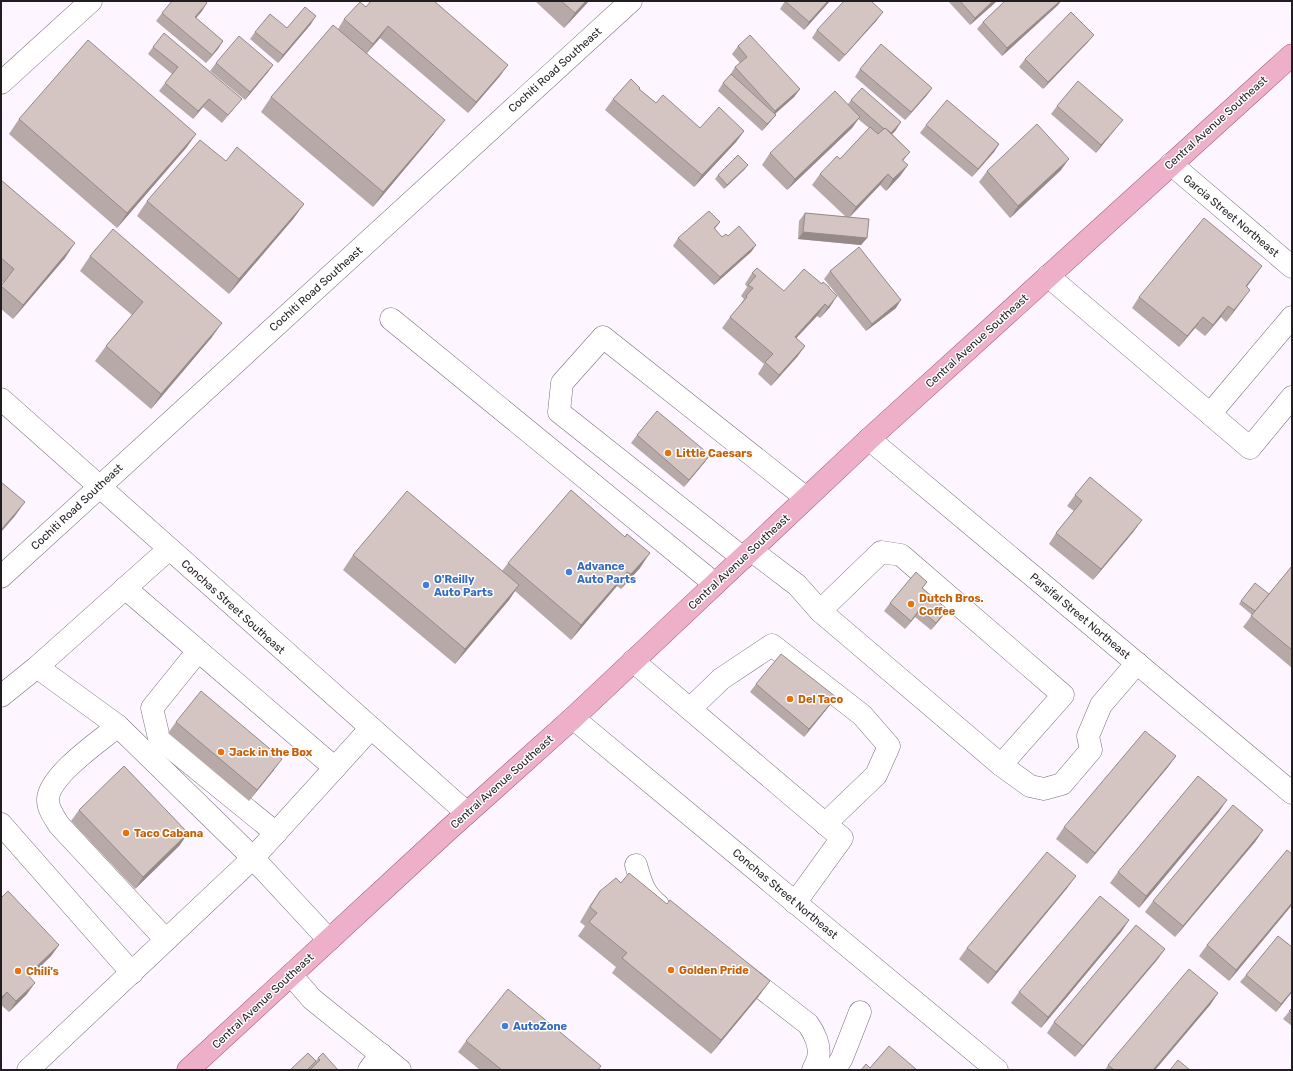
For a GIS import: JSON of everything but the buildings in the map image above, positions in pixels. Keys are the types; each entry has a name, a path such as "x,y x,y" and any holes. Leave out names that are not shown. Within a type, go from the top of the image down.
{"main road":[{"name":"Central Avenue Southeast","path":"188,1070 466,813 573,718 869,439 1292,55"}],"street":[{"path":"1,83 91,1"},
{"name":"Cochiti Road Southeast","path":"1,577 631,1"},
{"name":"Garcia Street Northeast","path":"1171,164 1292,267"},
{"path":"1048,276 1250,448 1292,397"},
{"path":"1210,414 1292,317"},
{"path":"390,319 715,584"},
{"path":"806,498 603,337 562,383 559,412 747,554 797,585 820,611 1002,765 1030,786 1044,789 1062,784 1091,750 1088,736 1101,705 1137,663"},
{"name":"Conchas Street Southeast","path":"1,399 466,813"},
{"name":"Parsifal Street Northeast","path":"869,439 1292,793"},
{"path":"1,696 169,549"},
{"path":"820,611 881,552 901,555 1063,695 1002,765"},
{"path":"125,588 335,768"},
{"path":"690,709 721,679 772,645 862,715 889,746 876,775 825,824"},
{"path":"198,651 152,708 159,738 276,833"},
{"path":"633,661 842,838 796,903"},
{"path":"37,666 118,726 253,858 329,940"},
{"name":"Conchas Street Northeast","path":"573,718 998,1070"},
{"path":"118,726 63,772 55,781 48,800 50,812 59,825 166,940"},
{"path":"28,1070 253,858 371,728"},
{"path":"1,824 132,972"},
{"path":"636,865 640,882 646,894 672,916"},
{"path":"724,958 808,1024 817,1043 819,1056 813,1070"},
{"path":"291,975 312,999 375,1062 400,1070"},
{"path":"835,1070 842,1058 860,1012"}],"place":[{"name":"Little Caesars","path":"668,453"},
{"name":"Advance Auto Parts","path":"569,572"},
{"name":"O'Reilly Auto Parts","path":"426,585"},
{"name":"Dutch Bros. Coffee","path":"911,604"},
{"name":"Del Taco","path":"790,699"},
{"name":"Jack in the Box","path":"221,752"},
{"name":"Taco Cabana","path":"126,833"},
{"name":"Golden Pride","path":"671,970"},
{"name":"Chili's","path":"18,971"},
{"name":"AutoZone","path":"505,1026"}]}
